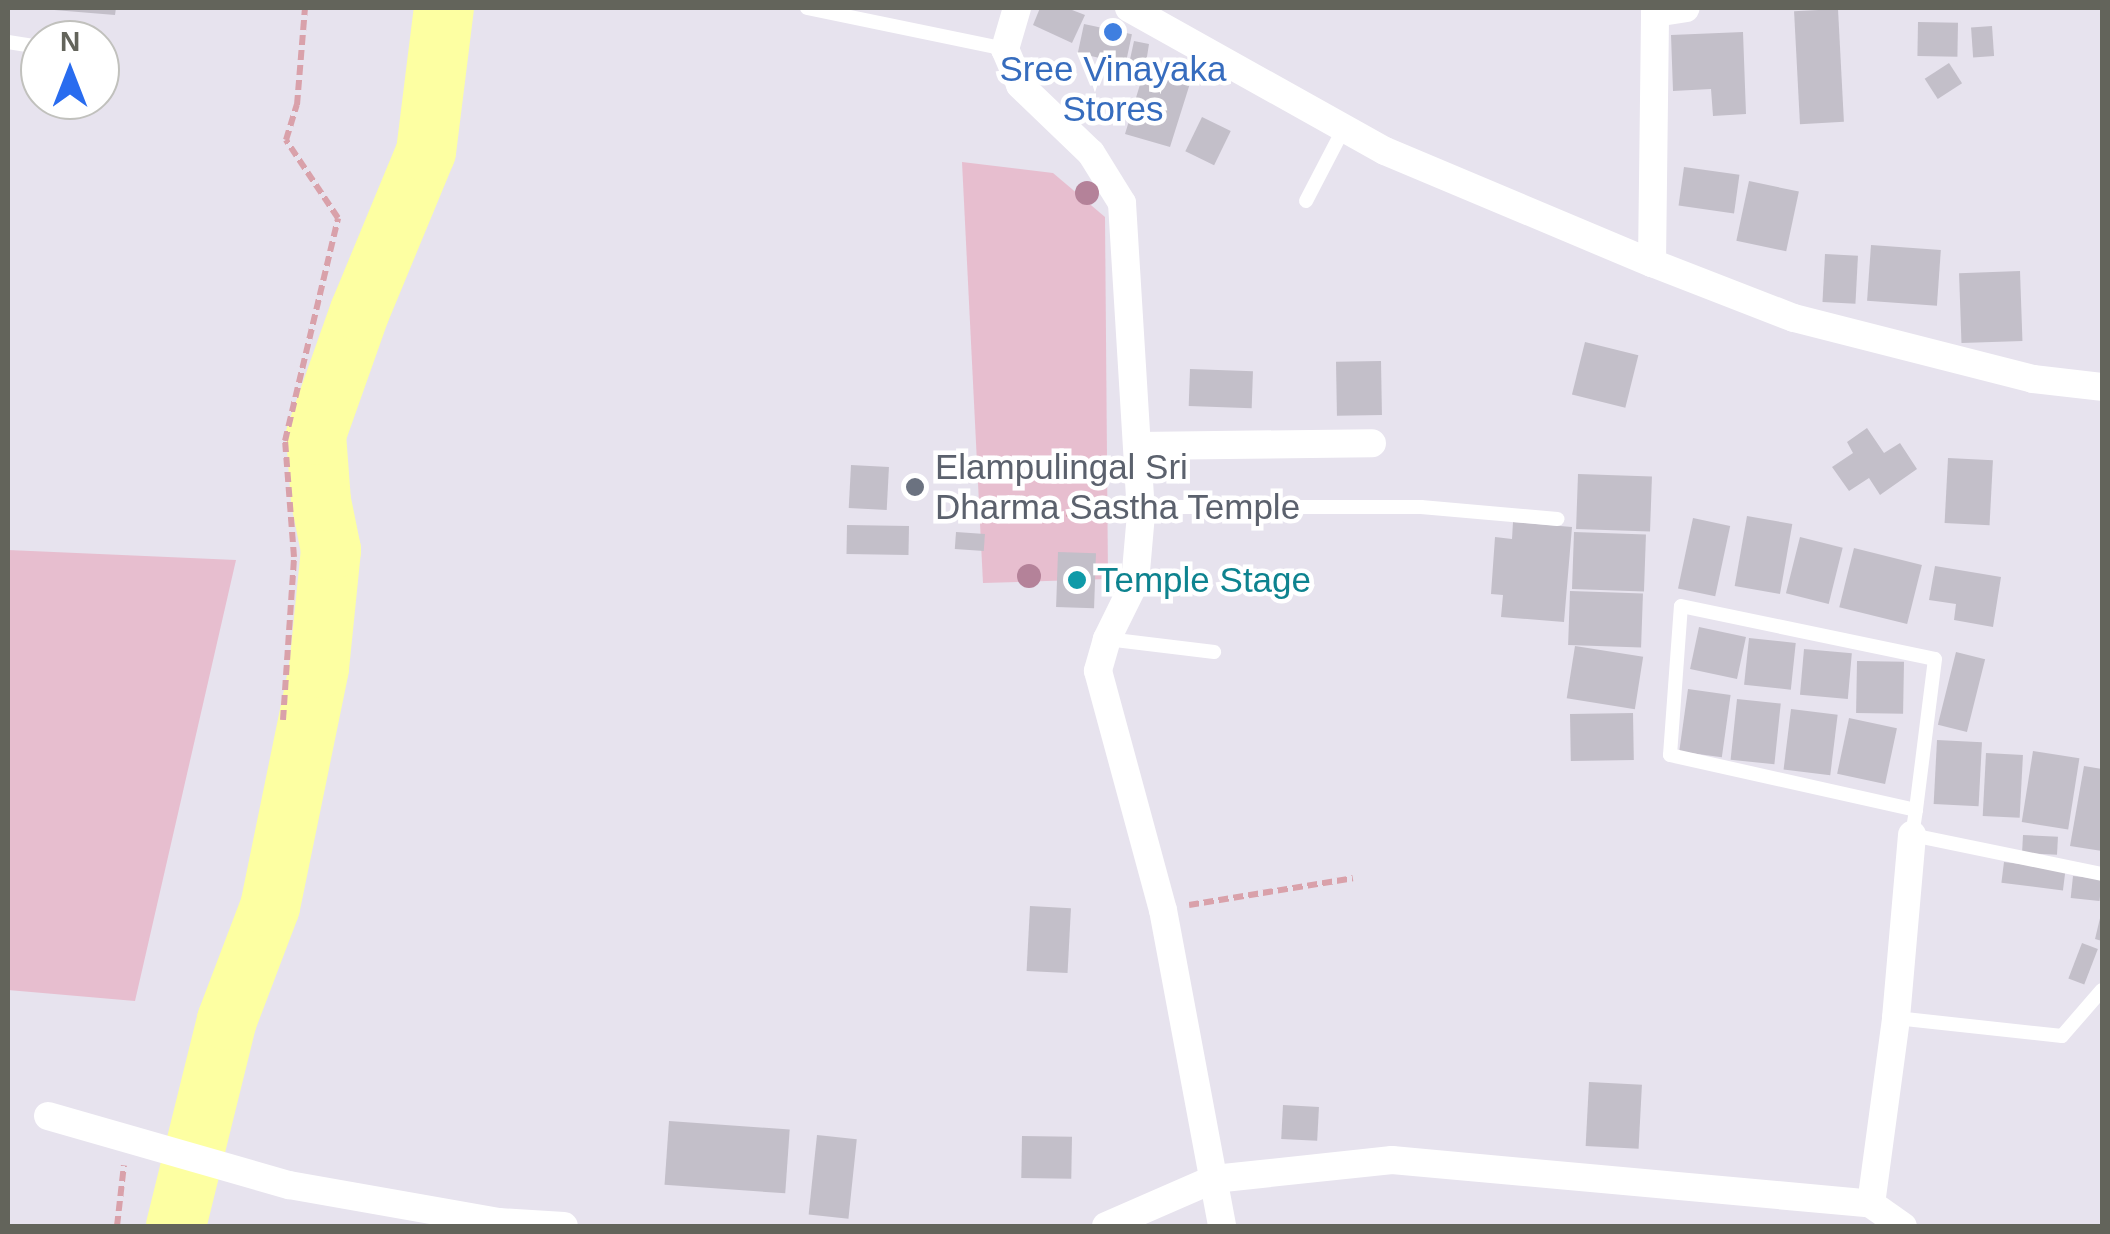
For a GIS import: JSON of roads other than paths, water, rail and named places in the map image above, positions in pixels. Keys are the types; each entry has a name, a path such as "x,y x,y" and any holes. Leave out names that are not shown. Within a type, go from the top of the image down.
{"street":[{"path":"1016,8 1005,49 1020,85 1092,153 1122,203 1141,514 1135,582 1107,639 1098,671 1163,910 1222,1226"},
{"path":"1129,8 1385,151 1652,264 1794,318 2033,379 2102,387"},
{"path":"1652,264 1656,13 1686,8"},
{"path":"1139,446 1372,443"},
{"path":"1871,1204 1896,1018 1914,822"},
{"path":"48,1116 289,1186 499,1222 564,1226"},
{"path":"1106,1226 1214,1179 1392,1160 1871,1204 1902,1226"}],"lane":[{"path":"807,8 1005,49"},
{"path":"1306,201 1345,126"},
{"path":"1141,514 1170,507 1422,507 1556,519"},
{"path":"1914,822 1935,659 1681,606 1670,754 1914,822 2102,874"},
{"path":"1107,639 1214,652"},
{"path":"1896,1018 2062,1036 2102,990"}],"waterway":[{"path":"176,1226 227,1020 270,907 319,668 331,550 321,501 316,435 360,311 426,152 444,8"}],"place":[{"name":"Sree Vinayaka Stores","path":"1113,32"},
{"name":"Elampulingal Sri Dharma Sastha Temple","path":"915,487"},
{"name":"Temple Stage","path":"1077,580"}]}
